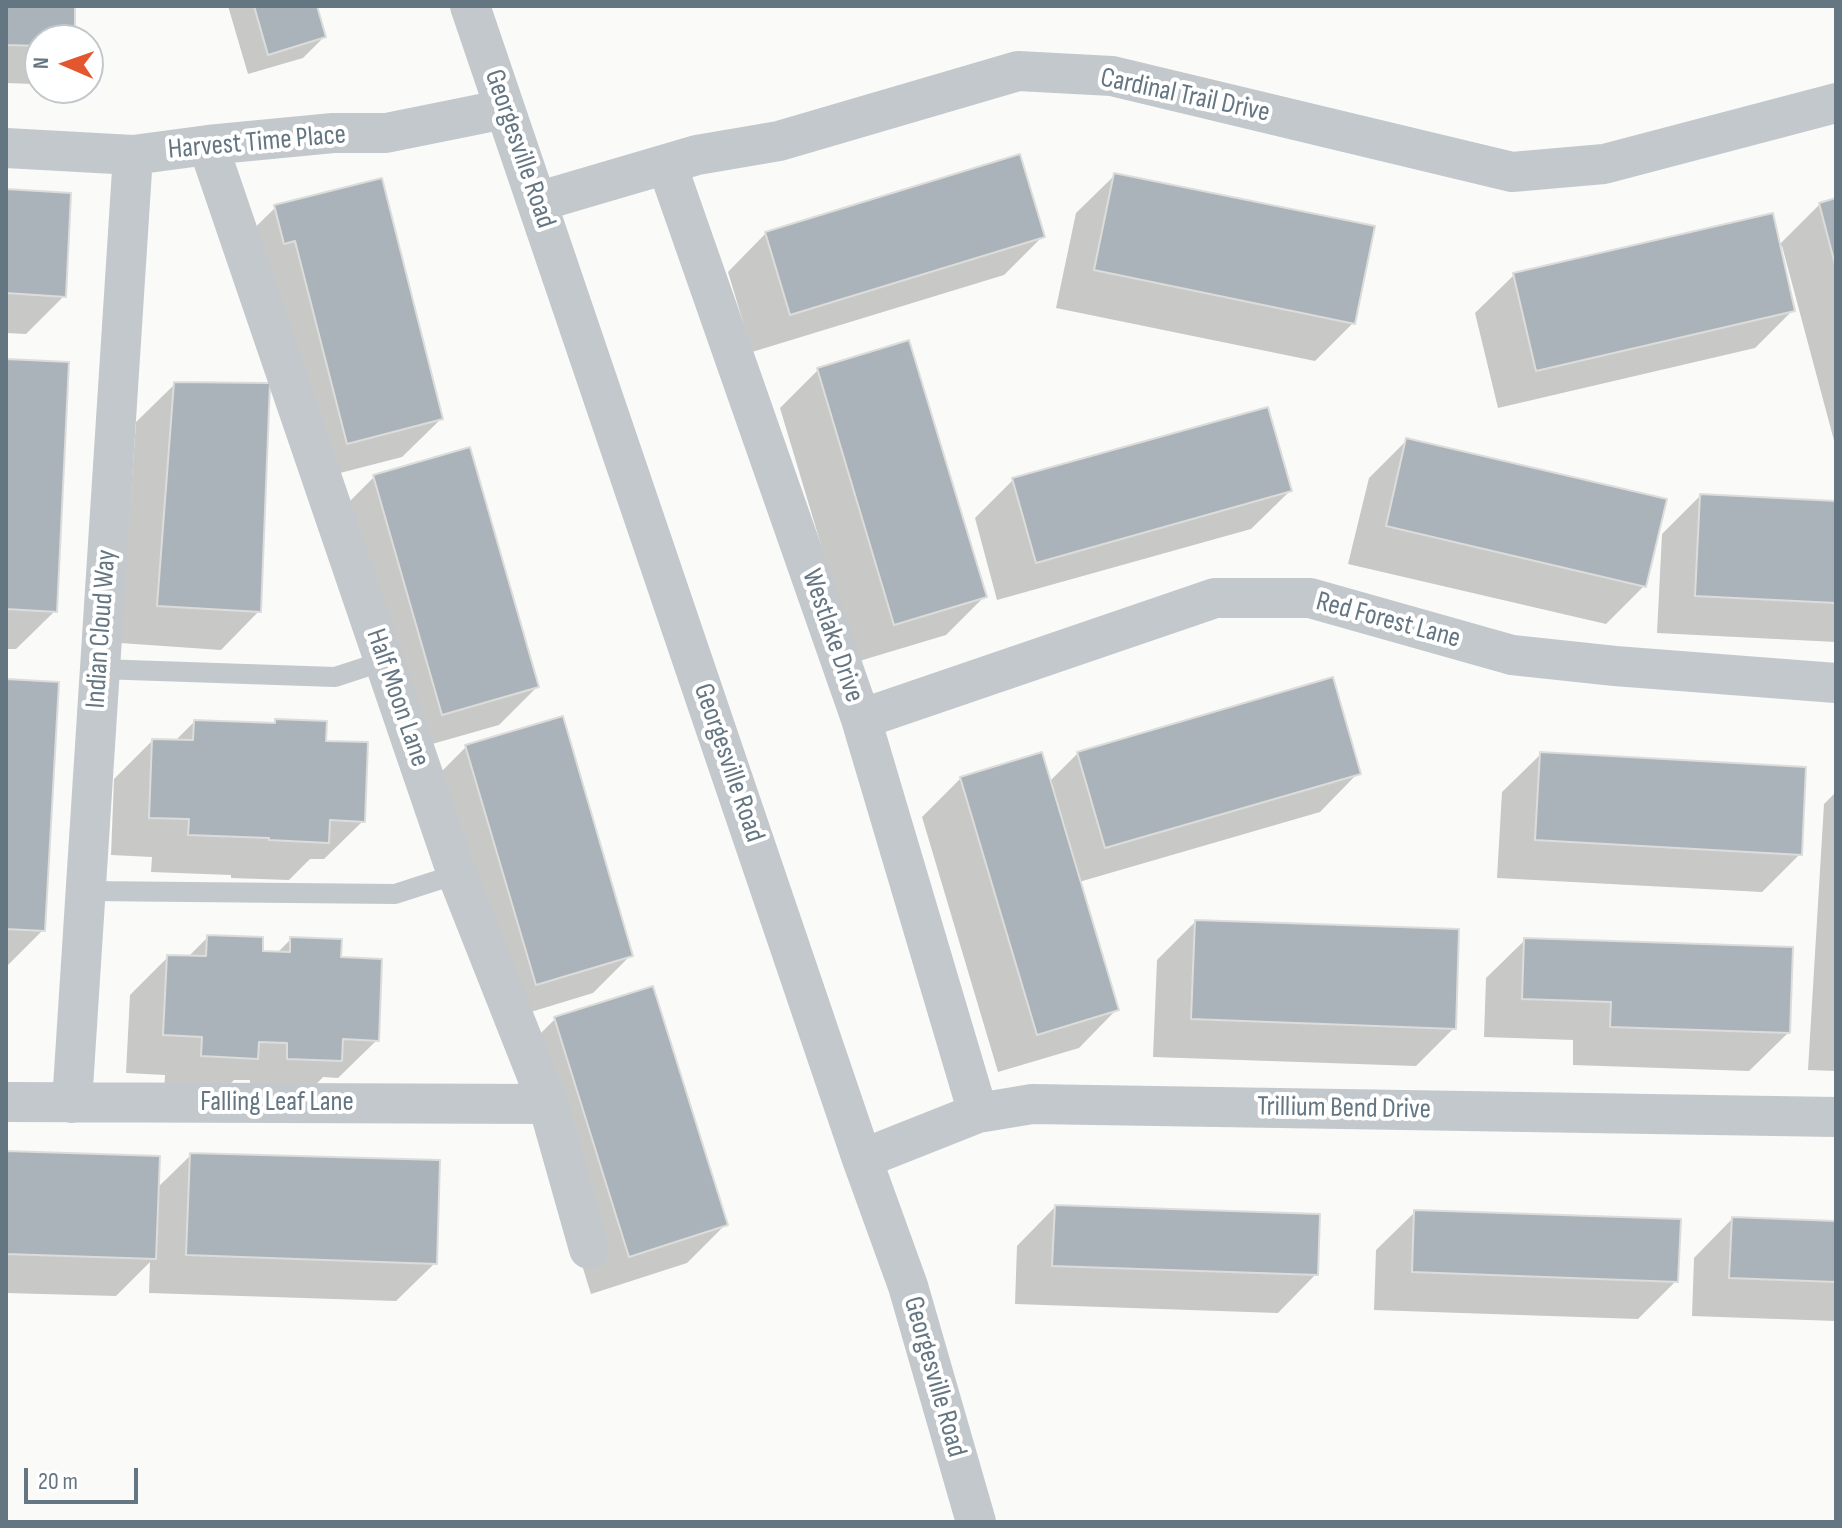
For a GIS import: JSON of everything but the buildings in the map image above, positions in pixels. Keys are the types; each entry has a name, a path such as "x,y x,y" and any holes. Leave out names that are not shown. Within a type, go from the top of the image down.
{"street":[{"name":"Georgesville Road","path":"470,6 862,1159 908,1286 976,1522"},
{"name":"Cardinal Trail Drive","path":"537,202 697,155 779,141 1018,71 1112,76 1512,172 1604,164 1836,103"},
{"name":"Harvest Time Place","path":"6,148 133,155 333,133 386,133 505,109"},
{"name":"Half Moon Lane","path":"208,145 457,874 548,1104 589,1249"},
{"name":"Indian Cloud Way","path":"72,1103 133,155"},
{"name":"Westlake Drive","path":"667,165 861,719 978,1113"},
{"name":"Red Forest Lane","path":"861,719 1215,598 1310,598 1512,655 1836,683"},
{"name":"Falling Leaf Lane","path":"6,1102 548,1104"},
{"name":"Trillium Bend Drive","path":"862,1159 978,1113 1032,1104 1836,1117"}],"lane":[{"path":"99,669 335,677 384,661"},
{"path":"86,891 395,894 457,874"}]}
